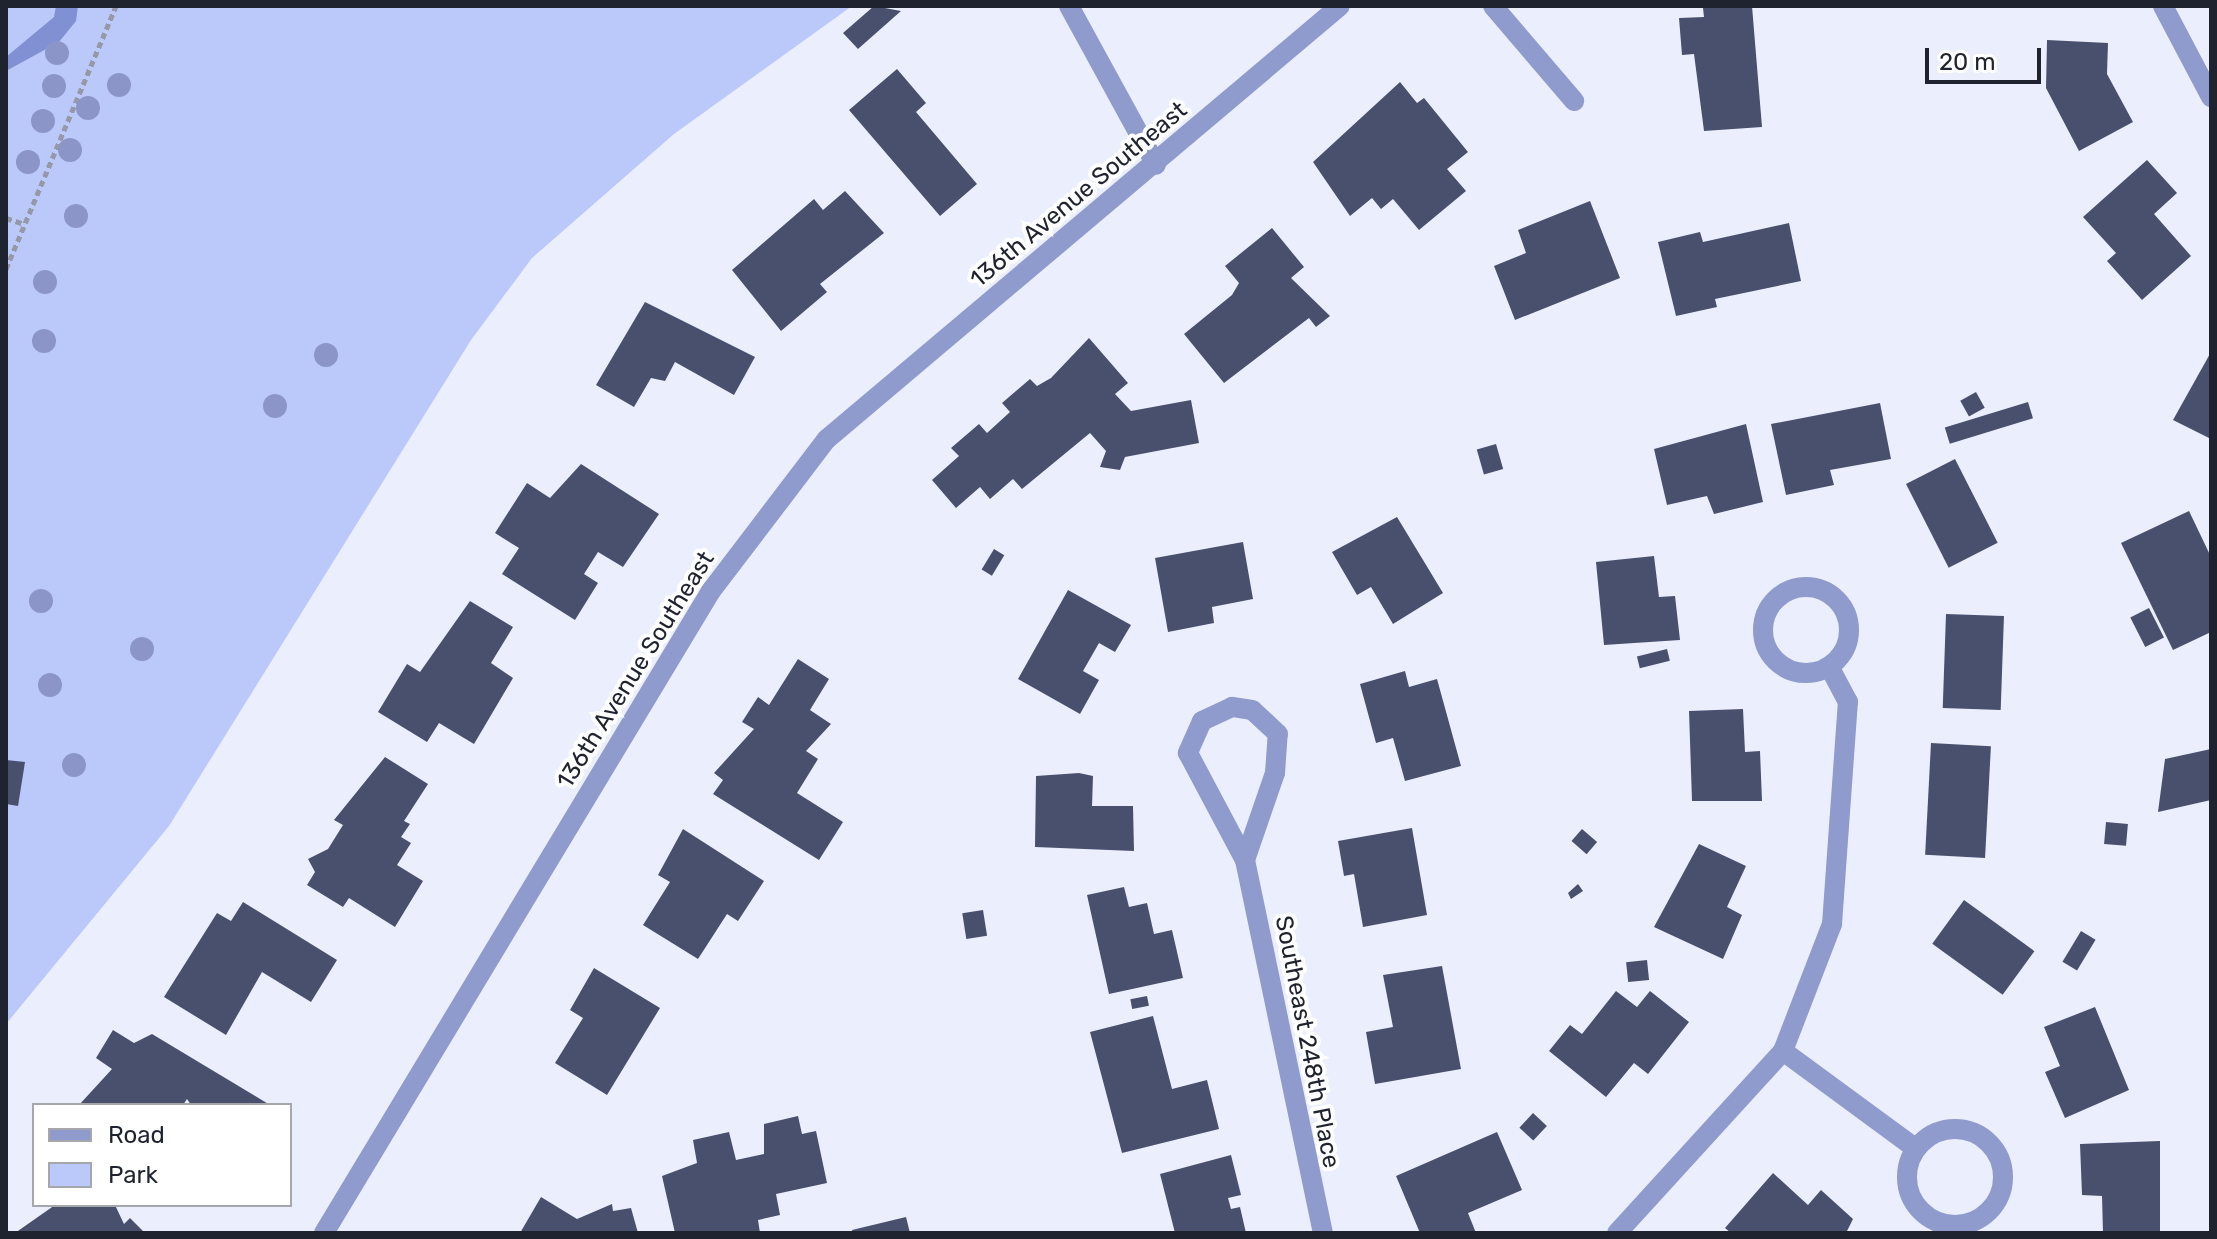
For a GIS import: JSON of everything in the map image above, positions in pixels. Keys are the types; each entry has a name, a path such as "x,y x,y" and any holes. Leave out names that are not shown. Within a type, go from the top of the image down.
{"street":[{"path":"1069,6 1156,165"},
{"name":"136th Avenue Southeast","path":"331,1230 711,591 827,439 1156,165 1340,6"},
{"path":"1493,6 1574,101"},
{"path":"2163,6 2211,97"},
{"path":"1813,587 1839,601 1847,644 1829,667 1802,674 1769,653 1766,613 1784,593 1813,587"},
{"path":"1617,1233 1783,1051 1832,924 1848,702 1829,667"},
{"name":"Southeast 248th Place","path":"1245,860 1275,773 1278,734 1266,718 1232,707 1202,721 1188,753 1245,860 1323,1233"},
{"path":"1783,1051 1915,1148"},
{"path":"1955,1128 1984,1137 2002,1162 1994,1205 1967,1224 1950,1226 1920,1211 1907,1180 1915,1148 1955,1128"}],"path":[{"path":"6,269 116,6"},
{"path":"6,218 24,224"}],"green space":[{"path":"6,6 852,6 674,134 532,258 471,340 169,826 6,1024"}],"shaded area":[{"path":"56,6 78,6 76,21 59,42 6,71 6,57 54,17"}],"building":[{"path":"874,6 901,11 858,49 843,33"},
{"path":"1752,6 1762,127 1704,131 1694,54 1682,55 1679,18 1704,17 1703,8"},
{"path":"2047,40 2108,43 2107,74 2133,122 2079,151 2046,88"},
{"path":"897,69 926,103 916,112 977,184 940,216 849,110"},
{"path":"1400,82 1417,103 1424,98 1468,152 1447,169 1466,191 1419,230 1393,199 1381,209 1372,198 1350,216 1313,162"},
{"path":"2147,160 2177,193 2154,214 2191,256 2142,300 2107,261 2116,253 2083,217"},
{"path":"845,191 884,233 820,284 827,292 781,331 732,270 814,199 823,210"},
{"path":"1590,201 1620,278 1515,320 1494,266 1526,253 1518,230"},
{"path":"1789,223 1801,281 1715,299 1717,307 1676,316 1658,242 1700,232 1703,242"},
{"path":"1272,228 1304,267 1291,278 1330,316 1316,327 1309,318 1224,383 1184,334 1232,295 1239,283 1225,266"},
{"path":"645,302 755,357 734,395 675,362 665,381 651,378 634,407 596,385"},
{"path":"1089,338 1128,383 1115,394 1131,411 1191,400 1199,443 1125,457 1120,470 1100,467 1106,451 1090,433 1022,489 1013,479 990,499 980,487 956,508 932,480 959,456 951,448 979,424 987,433 1010,412 1002,403 1030,379 1037,386 1051,378"},
{"path":"2211,352 2211,439 2173,420"},
{"path":"1976,392 1985,408 1969,416 1960,401"},
{"path":"2028,402 2033,418 1950,444 1945,427"},
{"path":"1880,403 1891,459 1830,470 1834,485 1786,495 1771,424"},
{"path":"1746,424 1763,502 1714,514 1707,496 1667,505 1654,449"},
{"path":"1496,444 1503,469 1484,475 1477,450"},
{"path":"1955,459 1998,543 1949,568 1906,484"},
{"path":"581,464 659,514 623,567 598,552 584,574 598,583 575,620 502,574 519,548 495,533 527,483 550,498"},
{"path":"2189,511 2211,557 2211,632 2173,650 2121,543"},
{"path":"1397,517 1443,593 1393,624 1371,587 1357,595 1332,552"},
{"path":"1243,542 1253,599 1212,607 1214,623 1168,632 1155,558"},
{"path":"994,549 1004,555 992,576 982,570"},
{"path":"1654,556 1659,597 1675,596 1680,640 1604,645 1596,562"},
{"path":"1068,590 1131,625 1115,652 1099,643 1083,671 1099,680 1080,714 1018,679"},
{"path":"470,601 513,627 491,663 513,678 474,744 439,723 427,742 378,712 407,664 420,672"},
{"path":"2149,608 2164,637 2145,647 2130,618"},
{"path":"1946,614 2004,616 2001,710 1943,708"},
{"path":"1667,649 1670,661 1640,668 1637,656"},
{"path":"798,659 829,679 810,710 831,724 806,751 818,759 797,793 843,822 819,860 713,794 723,780 714,773 754,729 742,722 758,697 769,705"},
{"path":"1405,671 1409,687 1437,679 1461,766 1405,781 1393,738 1376,743 1360,684"},
{"path":"1743,709 1745,752 1760,751 1762,801 1692,801 1689,711"},
{"path":"1931,743 1991,746 1985,858 1925,855"},
{"path":"2211,749 2211,800 2158,812 2165,759"},
{"path":"385,757 428,784 404,821 410,824 401,837 411,843 397,865 423,881 395,927 349,898 343,907 307,885 315,872 308,859 328,849 343,825 334,820"},
{"path":"6,760 25,762 18,806 6,804"},
{"path":"1079,773 1093,776 1092,806 1133,806 1134,851 1035,847 1036,776"},
{"path":"2106,822 2128,824 2126,846 2104,844"},
{"path":"1412,828 1427,915 1363,927 1354,874 1344,876 1338,841"},
{"path":"683,829 764,881 738,921 727,914 698,959 643,925 670,882 658,875"},
{"path":"1582,829 1597,842 1587,854 1572,841"},
{"path":"1699,844 1746,866 1727,907 1742,915 1723,959 1654,927"},
{"path":"1578,884 1583,891 1571,899 1568,893"},
{"path":"1124,887 1129,907 1147,903 1154,934 1172,930 1183,978 1109,994 1087,895"},
{"path":"1964,900 2034,951 2003,995 1932,944"},
{"path":"243,902 337,960 311,1002 262,972 226,1035 164,997 217,913 231,921"},
{"path":"983,910 987,936 966,939 962,913"},
{"path":"2081,931 2096,940 2077,971 2062,962"},
{"path":"1647,960 1649,980 1628,982 1626,962"},
{"path":"1442,966 1461,1069 1375,1084 1366,1032 1393,1027 1383,975"},
{"path":"594,968 660,1008 607,1095 555,1063 583,1018 570,1010"},
{"path":"1616,991 1637,1007 1650,991 1689,1022 1648,1074 1634,1063 1606,1097 1549,1051 1570,1025 1582,1034"},
{"path":"1147,996 1149,1006 1132,1009 1130,999"},
{"path":"2095,1007 2129,1090 2065,1118 2045,1072 2060,1066 2044,1027"},
{"path":"1153,1016 1172,1089 1207,1080 1219,1129 1122,1153 1090,1032"},
{"path":"113,1030 134,1043 152,1034 267,1103 190,1103 187,1099 184,1103 81,1103 112,1069 96,1058"},
{"path":"1533,1113 1547,1126 1533,1141 1519,1128"},
{"path":"798,1116 802,1134 816,1131 827,1183 776,1194 780,1215 758,1220 760,1233 675,1233 662,1176 697,1163 693,1140 729,1132 736,1160 764,1154 764,1124"},
{"path":"1497,1132 1522,1190 1468,1213 1476,1233 1420,1233 1396,1176"},
{"path":"2160,1141 2160,1233 2103,1233 2102,1196 2082,1195 2080,1144"},
{"path":"1231,1155 1241,1195 1228,1198 1231,1209 1240,1207 1246,1233 1175,1233 1160,1174"},
{"path":"1773,1173 1808,1205 1821,1190 1853,1219 1846,1233 1731,1233 1725,1228"},
{"path":"541,1197 577,1219 612,1204 613,1211 631,1208 638,1233 520,1233"},
{"path":"52,1207 116,1207 124,1224 130,1218 145,1233 15,1233"},
{"path":"906,1217 910,1233 853,1233 852,1230"}]}
